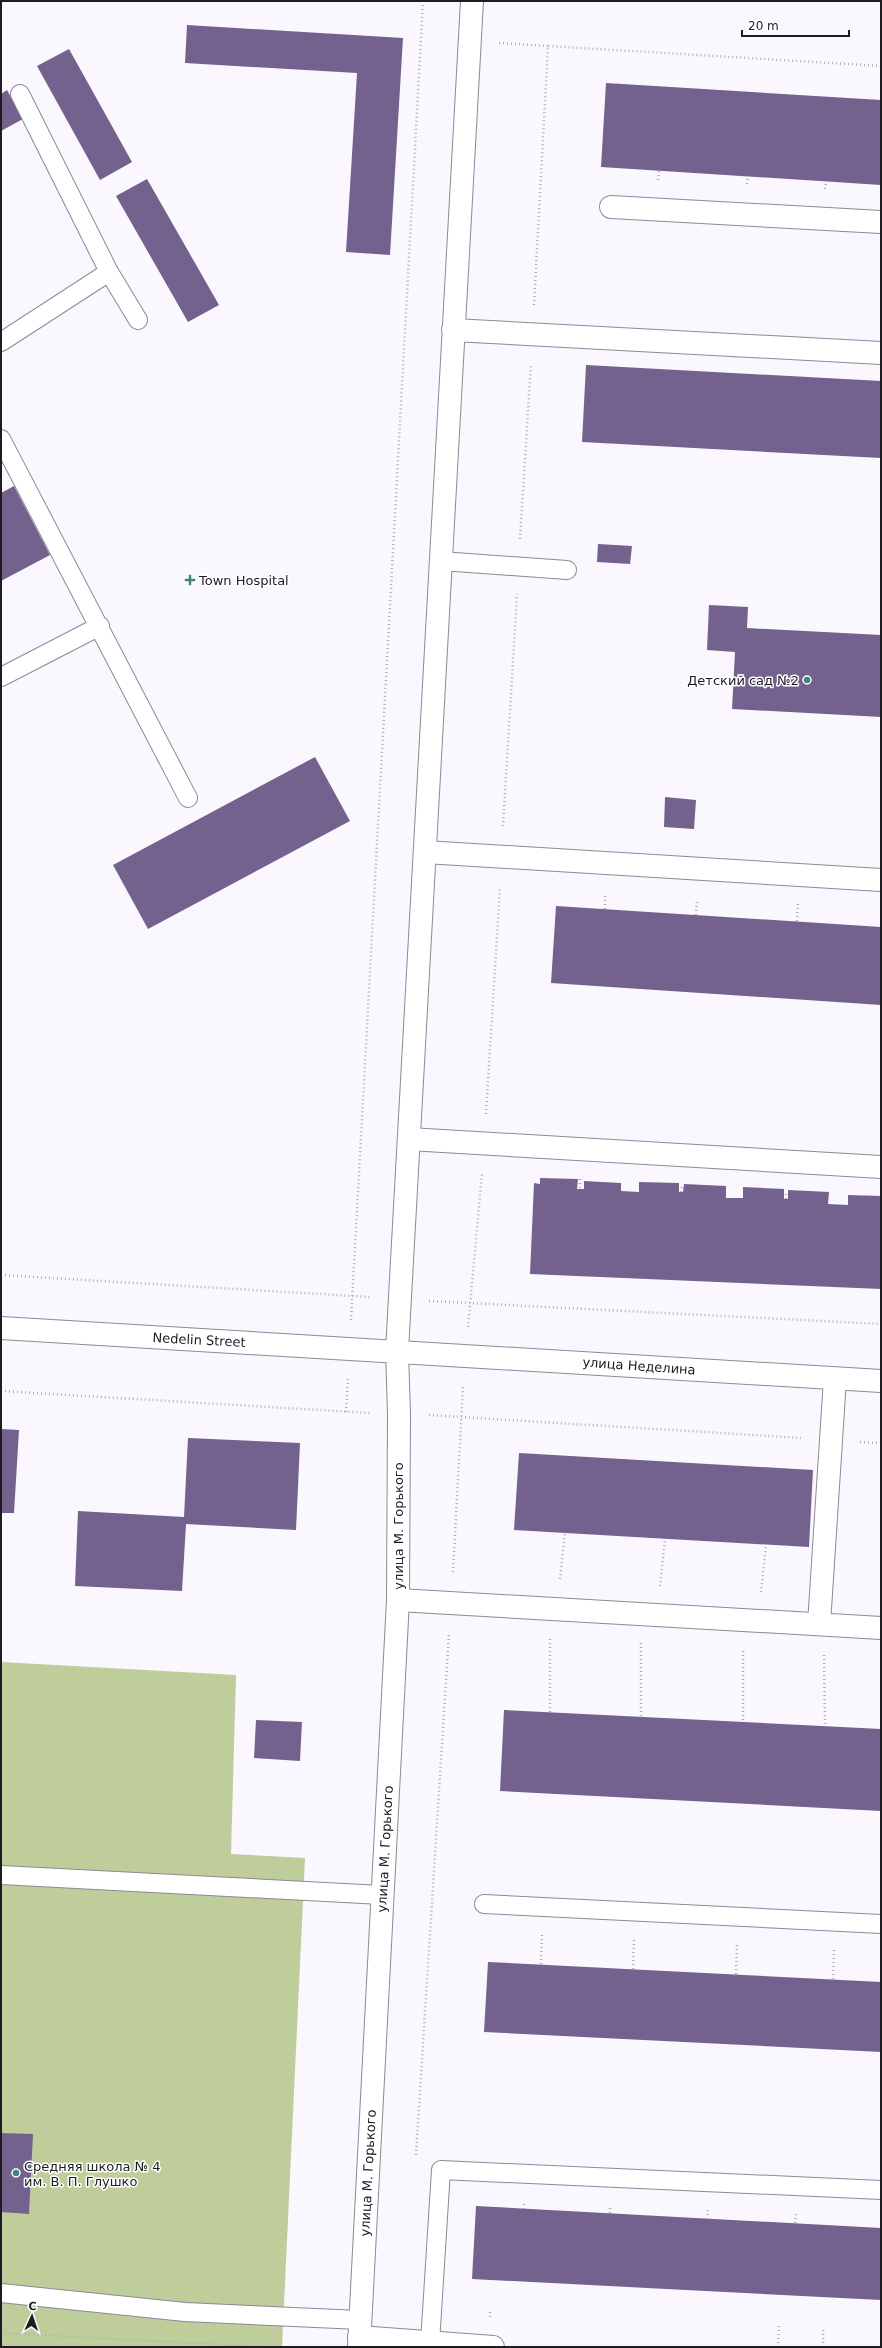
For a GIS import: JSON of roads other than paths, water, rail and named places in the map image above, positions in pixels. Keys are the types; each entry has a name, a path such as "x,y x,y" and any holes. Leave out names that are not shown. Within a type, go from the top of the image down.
{"street":[{"name":"улица М. Горького","path":"359,2335 398,1600 398,1351 400,1299 472,1"},
{"path":"611,206 881,222"},
{"path":"453,330 881,353"},
{"path":"425,852 501,858 881,880"},
{"path":"409,1139 881,1167"},
{"name":"Nedelin Street","path":"1,1328 398,1351"},
{"name":"улица Неделина","path":"398,1351 881,1382"},
{"path":"822,1624 835,1379"},
{"path":"398,1600 881,1628"},
{"path":"359,2335 493,2347"}],"lane":[{"path":"20,94 109,272 138,320"},
{"path":"1,342 109,272"},
{"path":"1,439 100,626 188,798"},
{"path":"441,561 567,570"},
{"path":"1,677 100,626"},
{"path":"1,1875 382,1895"},
{"path":"484,1904 881,1924"},
{"path":"430,2342 441,2170 881,2190"},
{"path":"1,2293 185,2312 359,2335"}],"place":[{"name":"Town Hospital","path":"190,580"},
{"name":"Детский сад №2","path":"807,680"},
{"name":"Средняя школа № 4 им. В. П. Глушко","path":"16,2173"}]}
